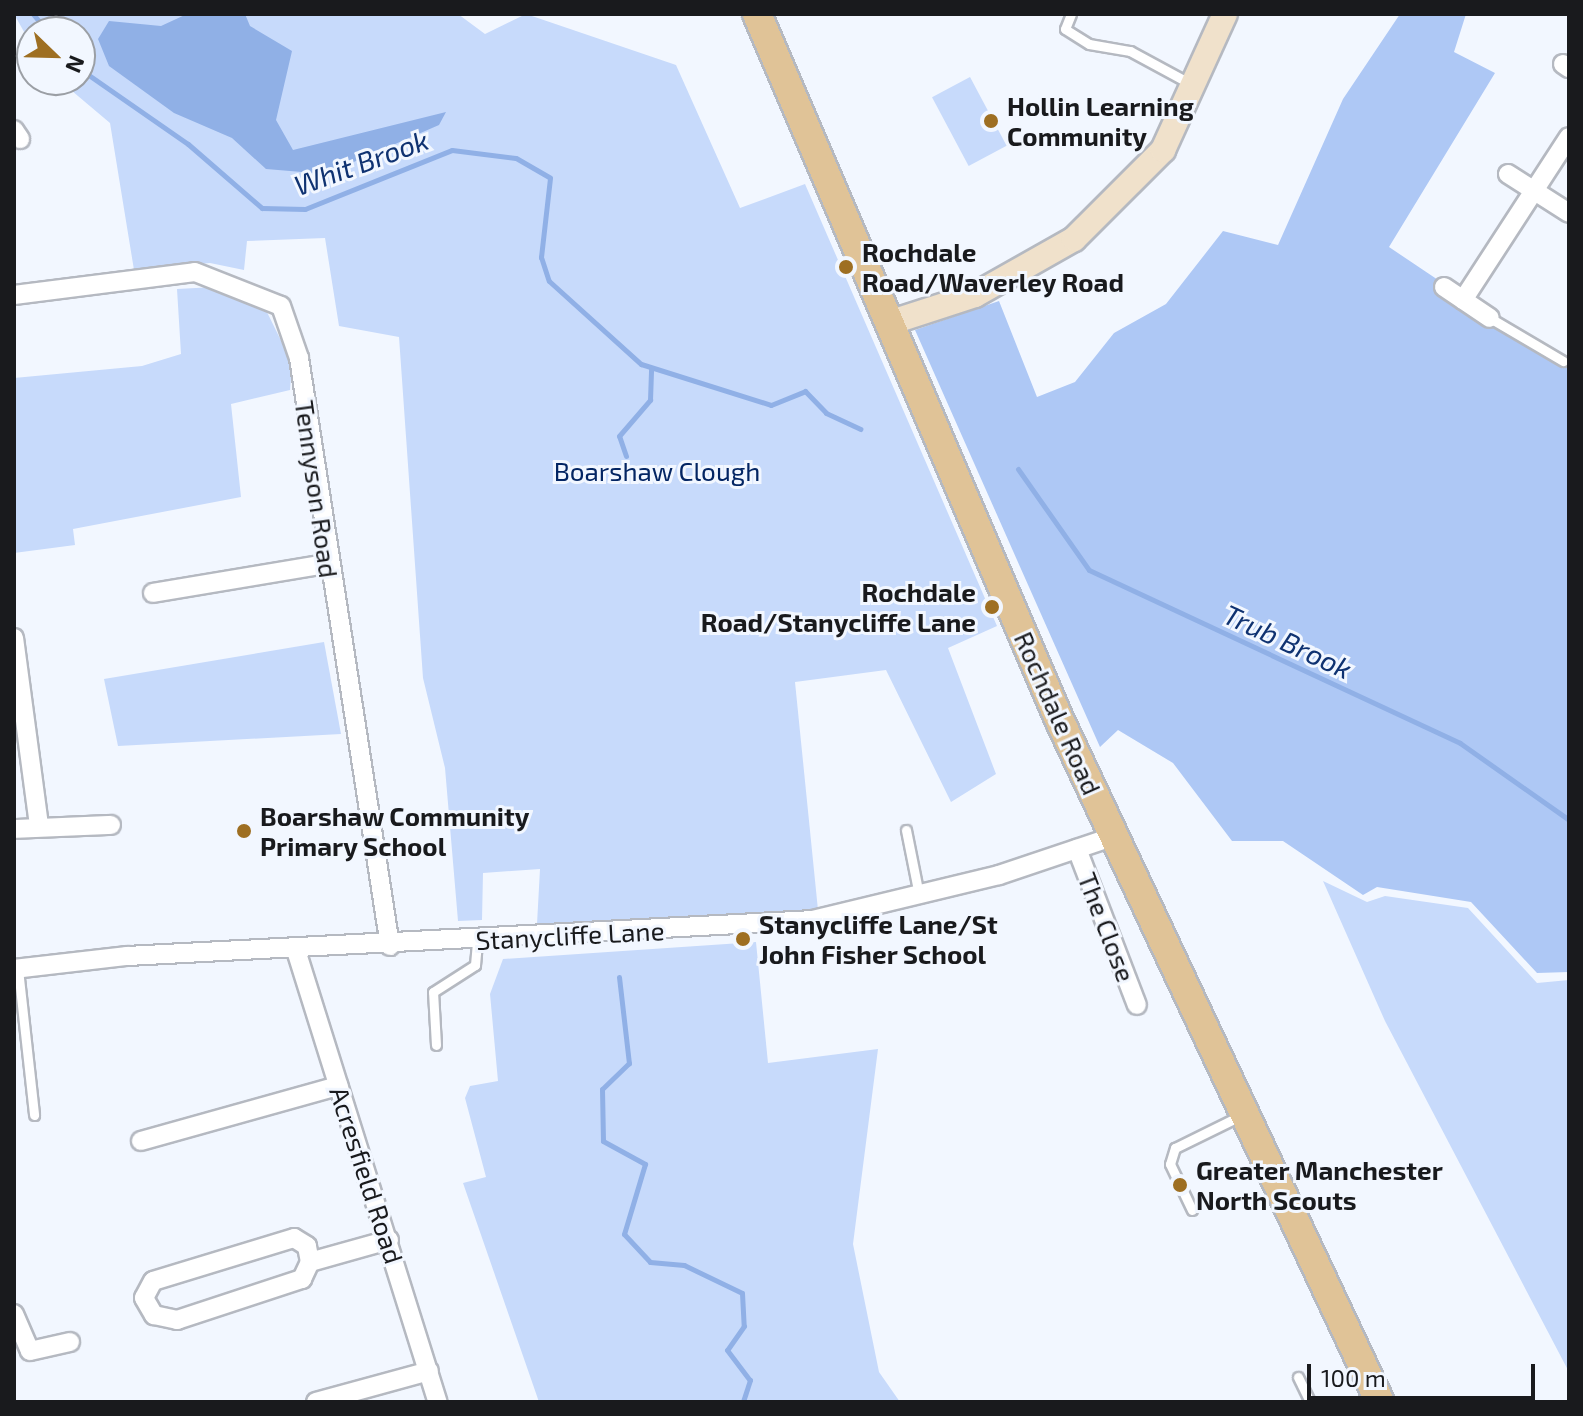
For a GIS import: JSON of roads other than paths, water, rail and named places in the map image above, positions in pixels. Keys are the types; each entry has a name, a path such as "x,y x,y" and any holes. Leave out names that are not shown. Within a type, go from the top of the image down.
{"main road":[{"name":"Rochdale Road","path":"757,14 1115,836 1242,1115 1380,1402"}],"street":[{"path":"892,322 975,295 1074,239 1163,150 1225,14"},
{"path":"1463,300 1569,137"},
{"path":"1508,174 1569,213"},
{"name":"Tennyson Road","path":"14,295 195,272 281,306 299,358 327,564 390,946"},
{"path":"1444,287 1490,318"},
{"path":"153,593 327,564"},
{"path":"14,638 39,826"},
{"path":"14,829 111,825"},
{"name":"Stanycliffe Lane","path":"16,969 295,947 390,946 813,920 919,895 1115,836"},
{"name":"The Close","path":"1077,849 1137,1005"},
{"name":"Acresfield Road","path":"295,947 438,1402"},
{"path":"140,1139 338,1086"},
{"path":"310,1262 307,1246 294,1238 153,1281 144,1298 154,1315 177,1320 302,1279 310,1262 389,1240"},
{"path":"14,1314 30,1351 70,1342"},
{"path":"316,1402 429,1371"}],"lane":[{"path":"1071,14 1065,29 1089,44 1130,51 1193,85"},
{"path":"1490,318 1563,361"},
{"path":"906,830 919,895"},
{"path":"436,1045 433,992 475,965 477,941"},
{"path":"16,969 34,1115"},
{"path":"1192,1210 1170,1164 1175,1148 1242,1115"},
{"path":"1298,1377 1310,1402"}],"waterway":[{"name":"Whit Brook","path":"96,80 188,144 262,208 305,209 452,150 516,158 550,178 541,257 549,281 641,364 771,405 805,391 826,413 861,429"},
{"name":"Whit Brook","path":"626,456 619,436 650,400 651,368"},
{"name":"Trub Brook","path":"1018,469 1089,570 1460,743 1569,820"},
{"name":"Whit Brook","path":"619,977 629,1063 602,1089 603,1141 645,1164 624,1234 650,1262 684,1265 742,1293 744,1326 727,1350 750,1380 743,1402"}],"place":[{"name":"Hollin Learning Community","path":"991,121"},
{"name":"Rochdale Road/Waverley Road","path":"846,267"},
{"name":"Rochdale Road/Stanycliffe Lane","path":"992,607"},
{"name":"Boarshaw Community Primary School","path":"244,831"},
{"name":"Stanycliffe Lane/St John Fisher School","path":"743,939"},
{"name":"Greater Manchester North Scouts","path":"1180,1185"}],"park label":[{"name":"Boarshaw Clough","path":"657,471"}]}
